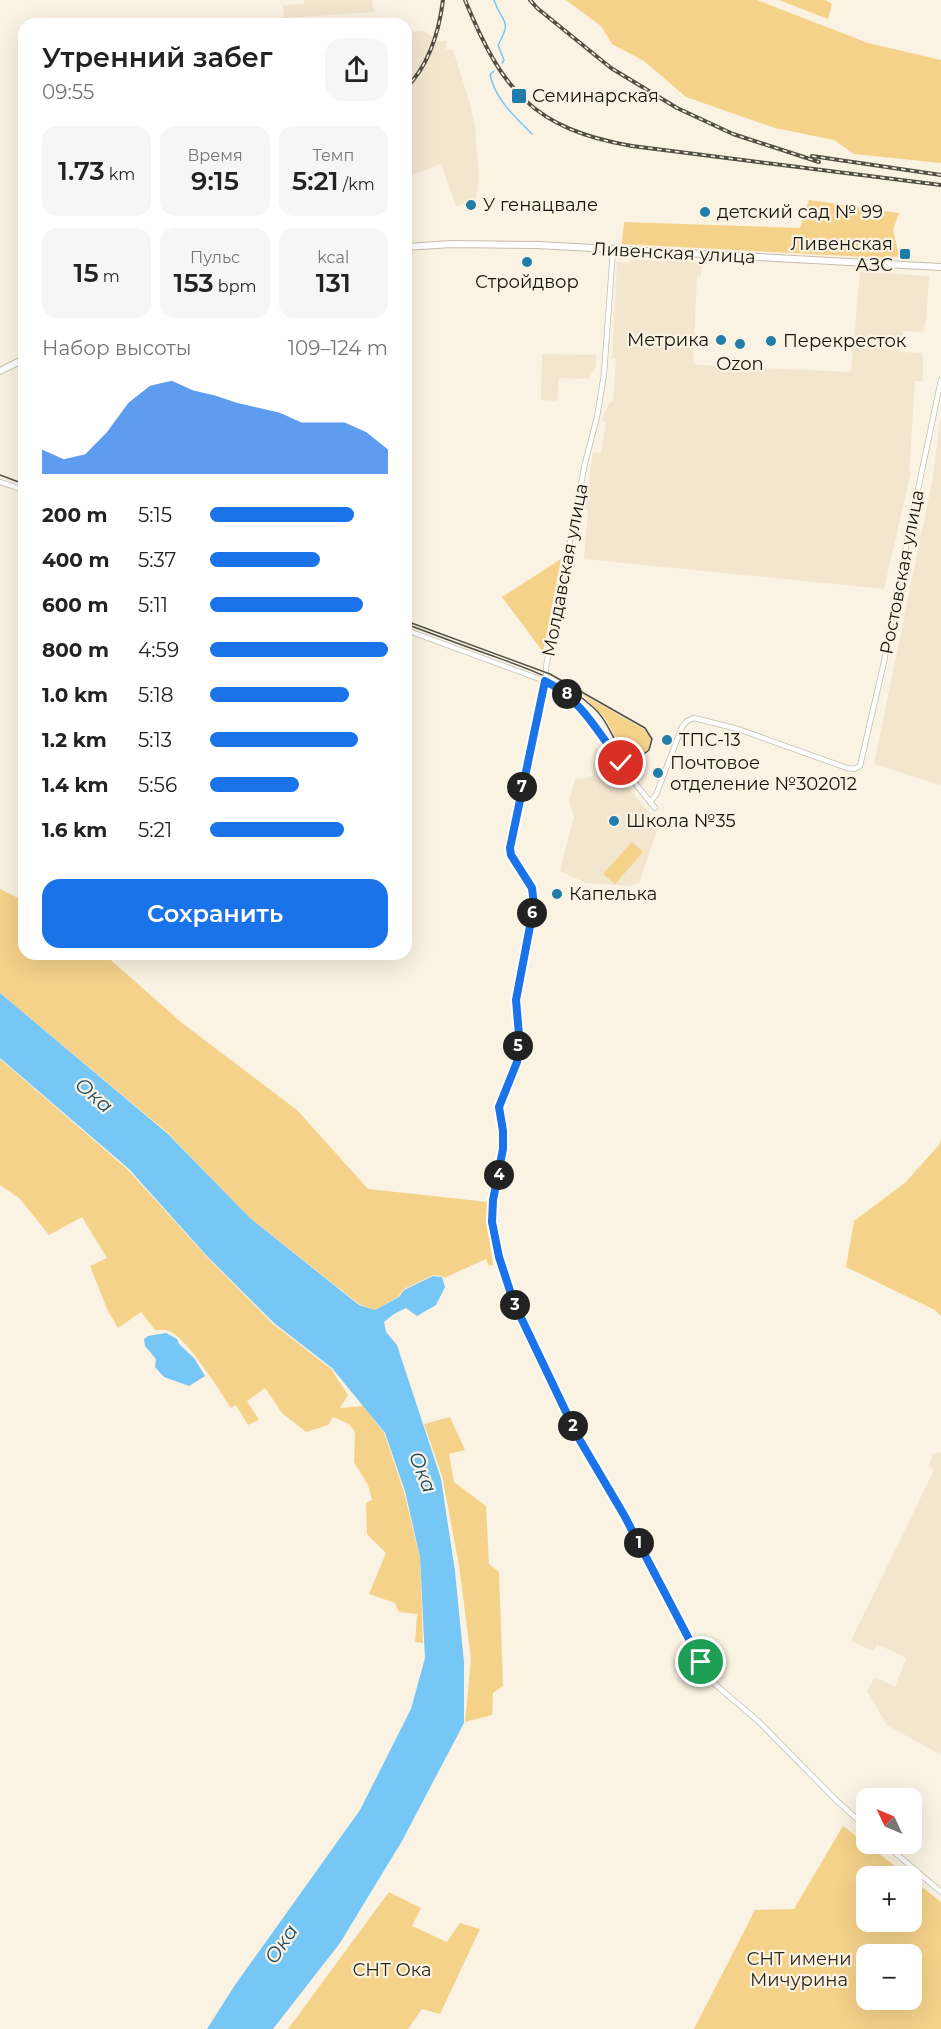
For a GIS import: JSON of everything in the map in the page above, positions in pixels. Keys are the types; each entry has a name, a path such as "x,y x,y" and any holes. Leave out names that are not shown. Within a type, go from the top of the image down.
{"main road":[{"name":"Ливенская улица","path":"412,247 494,244 941,267"},
{"path":"0,371 18,362"}],"street":[{"name":"Молдавская улица","path":"613,250 604,374 597,417 585,463 545,681 510,848 511,855 532,888 534,905 516,1000 519,1035 517,1062 499,1107 503,1149 493,1200 492,1222 499,1257 524,1326 578,1437 624,1515 710,1680 758,1721 856,1818"},
{"name":"Ростовская улица","path":"650,802 656,795 682,727 690,720 698,718 738,729 850,769 858,768 861,764 941,380"},
{"path":"0,482 18,488"},
{"path":"412,632 545,681 567,694 584,713 655,808"},
{"path":"897,1854 941,1892"}],"shaded area":[{"path":"304,0 372,0 374,12 284,18 283,5 304,4"},
{"path":"423,31 438,41 446,41 446,49 453,50 475,127 479,177 476,200 456,206 441,164 412,175 412,32"},
{"path":"630,259 702,263 701,276 697,277 693,363 699,365 851,372 860,272 929,276 923,332 903,331 901,352 922,353 923,381 915,381 909,471 911,472 884,589 584,559 588,511 585,508 593,452 601,453 606,422 601,419 611,401 613,402 616,359 612,358 617,262 629,263"},
{"path":"542,354 596,355 596,367 588,379 559,378 557,401 541,400"},
{"path":"941,415 941,785 874,764 932,482"},
{"name":"Школа №35","path":"595,747 659,825 639,883 631,886 586,883 560,871 574,816 569,801 575,779 592,777"},
{"path":"941,1452 941,1755 887,1725 867,1691 875,1677 895,1687 906,1658 877,1644 873,1651 851,1641 934,1470 929,1466 933,1454"}],"green space":[{"path":"566,0 757,0 868,43 941,60 941,163 854,154 834,140 775,128 686,97 644,61 612,44 601,26"},
{"path":"779,0 825,0 832,4 828,19"},
{"path":"809,200 899,213 893,230 899,256 885,258 622,244 624,222 800,228"},
{"path":"561,559 543,652 502,597"},
{"path":"582,694 647,731 651,742 646,753 635,758 625,754 605,718"},
{"path":"632,842 643,852 615,884 603,874"},
{"path":"0,889 18,898 18,960 111,960 182,1023 297,1110 368,1189 488,1202 488,1228 493,1265 489,1266 486,1259 444,1278 433,1275 404,1289 398,1297 375,1310 359,1304 250,1218 168,1133 0,993"},
{"path":"0,1059 128,1170 207,1257 273,1324 331,1369 348,1395 340,1408 363,1406 384,1433 404,1492 420,1558 423,1643 415,1642 417,1614 399,1612 395,1603 369,1594 386,1553 367,1534 366,1503 372,1500 368,1485 354,1462 355,1432 349,1424 333,1417 328,1425 306,1432 282,1413 265,1388 247,1401 259,1420 248,1425 236,1405 231,1408 202,1365 176,1335 167,1330 155,1330 141,1312 118,1328 107,1309 90,1266 107,1258 82,1217 49,1235 20,1199 0,1185"},
{"path":"941,1139 941,1316 935,1310 846,1267 854,1221 906,1182 939,1145"},
{"path":"450,1417 465,1450 449,1454 454,1482 486,1506 489,1564 499,1572 503,1686 493,1693 492,1715 465,1722 471,1659 459,1565 442,1476 424,1424"},
{"name":"СНТ имени Мичурина","path":"843,1826 856,1836 856,1854 879,1854 895,1866 856,1866 856,1932 922,1932 922,1887 941,1902 941,2029 694,2029 755,1910 794,1909"},
{"name":"СНТ Ока","path":"389,1892 421,1908 412,1926 447,1942 460,1923 480,1929 440,2014 422,2009 408,2029 288,2029"}],"water":[{"name":"Ока","path":"0,993 168,1134 250,1218 359,1305 375,1310 399,1297 404,1290 433,1276 442,1277 445,1287 436,1305 417,1316 406,1308 384,1322 386,1332 397,1345 441,1479 455,1571 464,1663 464,1723 402,1841 340,1943 273,2029 207,2029 235,1985 360,1810 411,1709 425,1658 420,1557 405,1491 385,1433 332,1368 274,1323 207,1256 129,1169 0,1058"},
{"path":"166,1333 177,1339 179,1344 194,1358 205,1376 189,1386 164,1377 155,1367 156,1359 145,1346 144,1339 148,1336"}],"waterway":[{"path":"494,0 505,22 505,30 498,45 504,60 502,63"},
{"path":"494,71 490,75 501,100 532,134"}],"tram line":[{"path":"0,475 18,482"},
{"path":"412,623 550,674 645,728 652,739 649,750 639,758 627,757 594,708 559,683 520,666 412,626"}],"railway":[{"path":"412,81 432,47 443,0"},
{"path":"465,0 493,58 508,81 525,100 545,116 569,129 598,139 632,146 941,185"},
{"path":"530,0 611,68 677,108 733,134 819,162"},
{"path":"812,156 941,175"}],"place":[{"name":"Семинарская","path":"519,96"},
{"name":"У генацвале","path":"471,205"},
{"name":"детский сад № 99","path":"705,212"},
{"name":"Ливенская АЗС","path":"905,254"},
{"name":"Стройдвор","path":"527,262"},
{"name":"Метрика","path":"721,340"},
{"name":"Перекресток","path":"771,341"},
{"name":"Ozon","path":"740,344"},
{"name":"ТПС-13","path":"667,740"},
{"name":"Почтовое отделение №302012","path":"658,773"},
{"name":"Школа №35","path":"614,821"},
{"name":"Капелька","path":"557,894"}],"route":[{"path":"621,763 593,723 567,694 545,681 510,848 511,855 532,888 534,905 516,1000 519,1035 517,1062 499,1107 503,1149 493,1200 492,1222 499,1257 524,1326 578,1437 624,1515 701,1662"}]}
